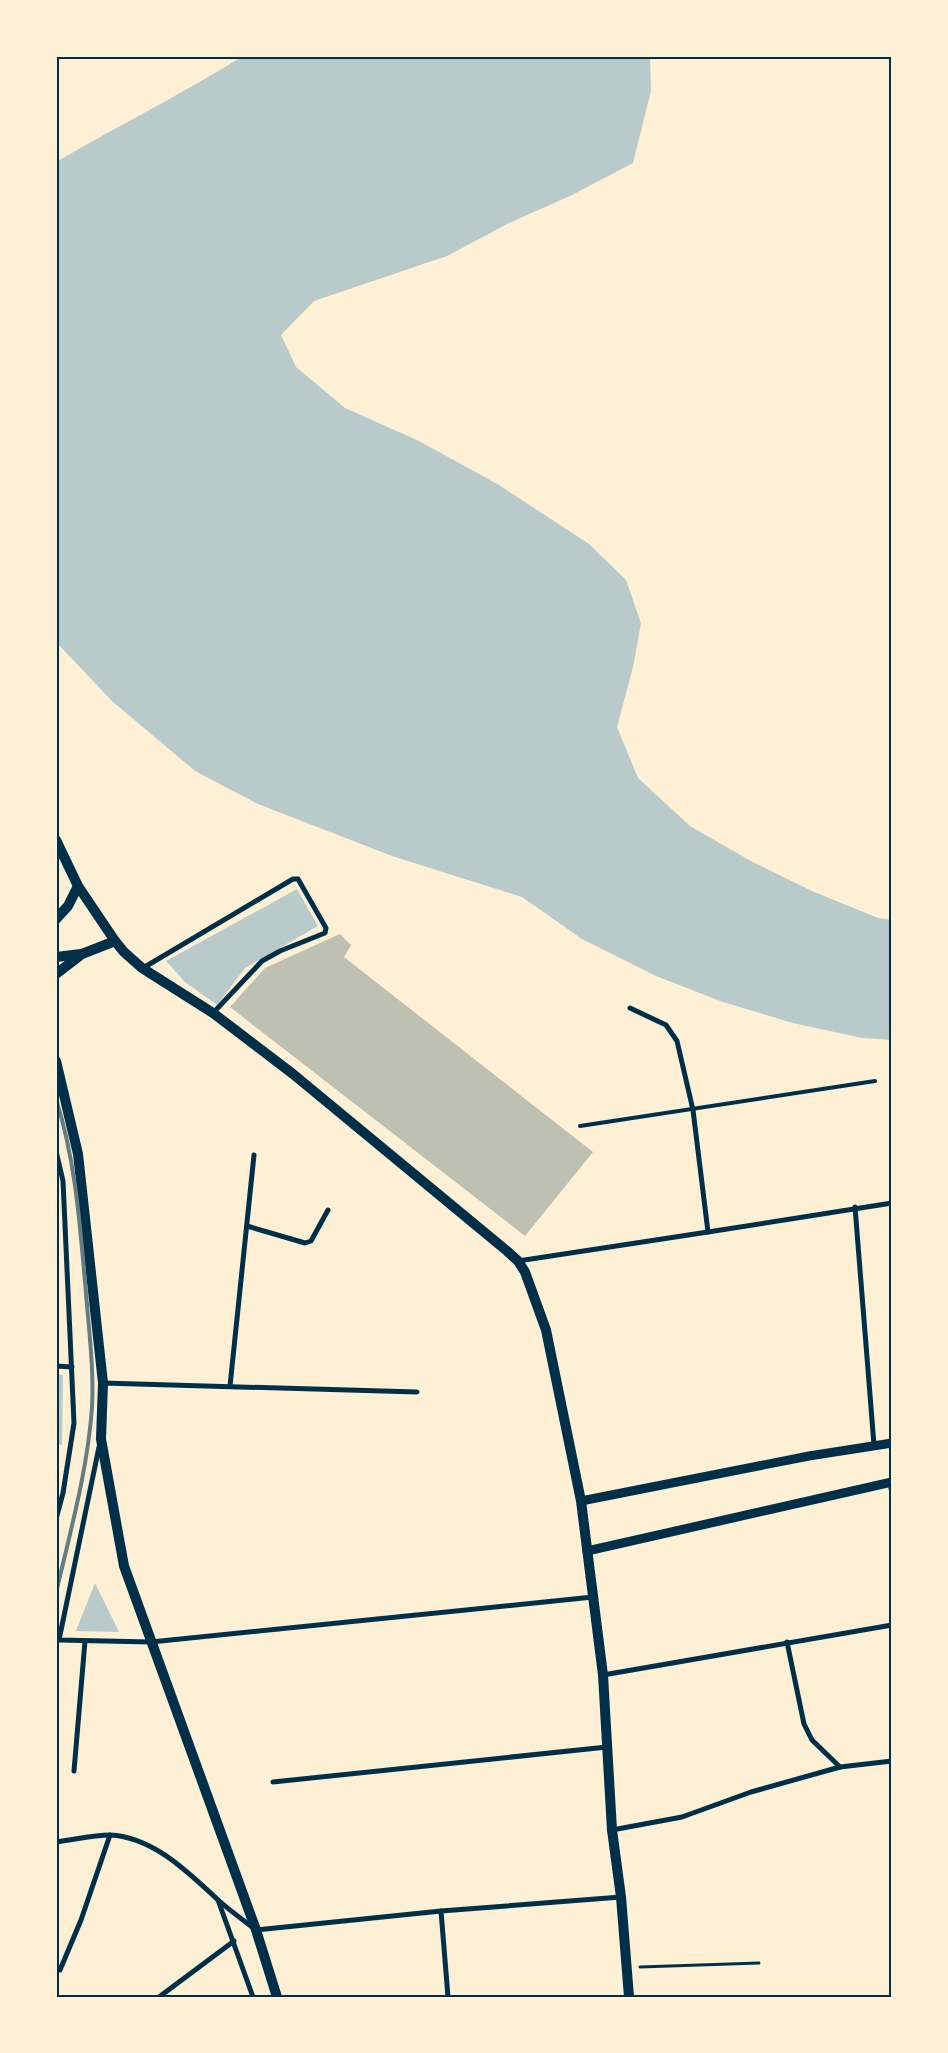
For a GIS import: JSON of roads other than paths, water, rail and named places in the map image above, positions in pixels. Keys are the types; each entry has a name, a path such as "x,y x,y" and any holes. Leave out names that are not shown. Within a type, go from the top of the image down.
{"main road":[{"path":"56,840 78,886 115,941 142,968 213,1013 293,1074 518,1261 525,1272 546,1330 582,1501 603,1675 612,1830 621,1897 628,1997"},
{"path":"56,918 68,906 78,886"},
{"path":"56,957 82,954 115,941"},
{"path":"56,974 82,954"},
{"path":"56,1061 78,1154 103,1383 101,1439 124,1566 256,1930 277,1997"}],"street":[{"path":"142,968 293,879 298,879 326,928 325,933 280,951 262,961 213,1013"},
{"path":"630,1008 666,1025 673,1034 679,1050 693,1110 708,1232"},
{"path":"56,1151 63,1181 74,1423 63,1492 56,1519"},
{"path":"230,1386 254,1155"},
{"path":"56,1183 63,1181"},
{"path":"518,1261 855,1207 892,1203"},
{"path":"855,1207 874,1445"},
{"path":"247,1226 306,1243 311,1241 328,1210"},
{"path":"56,1366 72,1367"},
{"path":"103,1383 417,1392"},
{"path":"101,1439 59,1640 151,1642 594,1597"},
{"path":"582,1501 809,1456 892,1443"},
{"path":"587,1551 891,1482 892,1494"},
{"path":"603,1675 892,1625"},
{"path":"74,1771 85,1641"},
{"path":"787,1642 804,1724 812,1740 840,1767"},
{"path":"273,1782 607,1747"},
{"path":"612,1830 682,1817 751,1792 840,1767 892,1761"},
{"path":"56,1842 110,1835 137,1842 160,1851 196,1878 218,1900 256,1930 442,1911 621,1897"},
{"path":"60,1970 81,1920 110,1835"},
{"path":"218,1900 253,1997"},
{"path":"442,1911 448,1997"},
{"path":"159,1997 234,1941"}],"lane":[{"path":"580,1126 875,1081"}],"railway":[{"path":"56,1099 73,1171 82,1244 92,1364 92,1407 87,1453 56,1593"}]}
